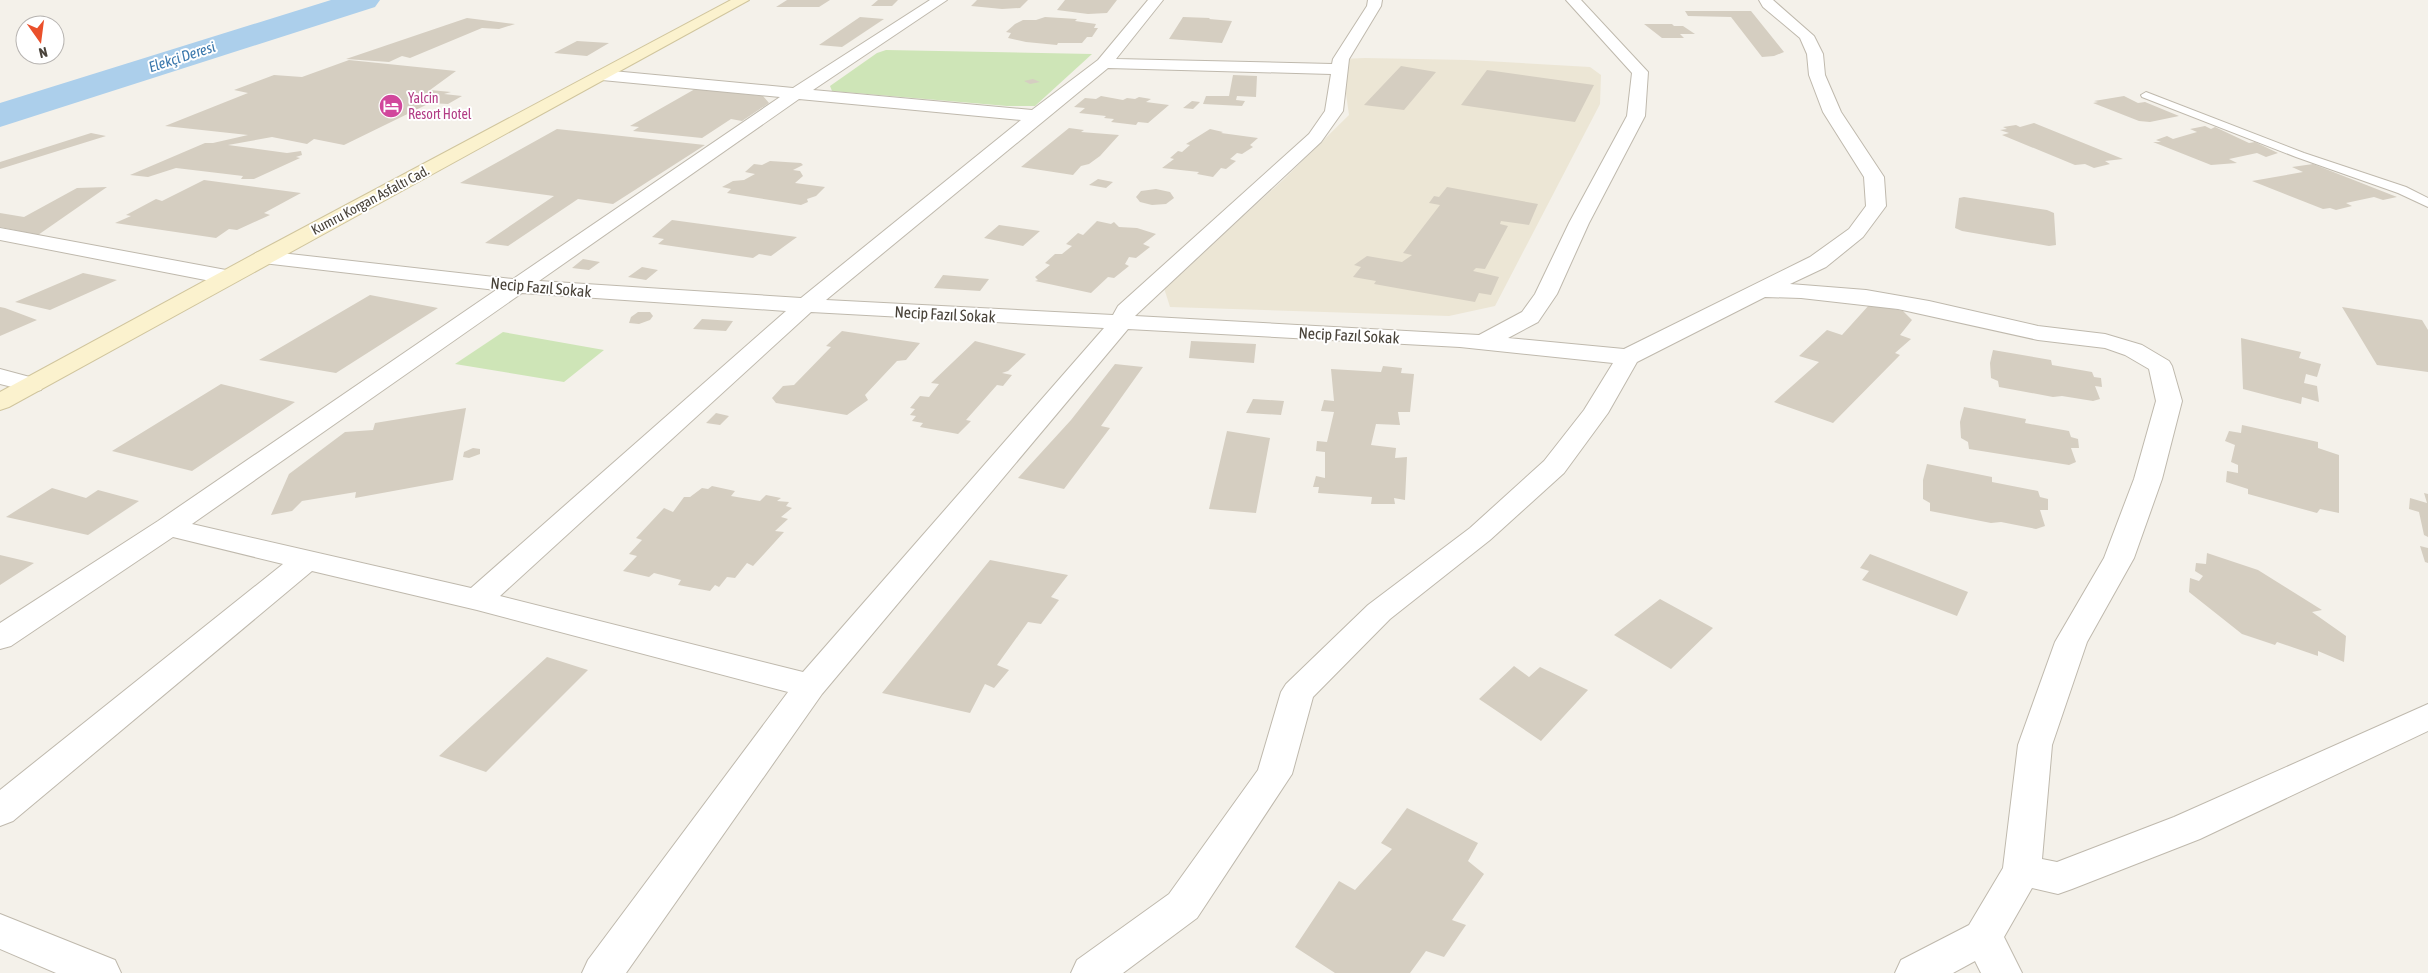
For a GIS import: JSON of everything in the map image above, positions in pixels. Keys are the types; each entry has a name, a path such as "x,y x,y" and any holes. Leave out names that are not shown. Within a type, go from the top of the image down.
{"main road":[{"name":"Kumru Korgan Asfaltı Cad.","path":"0,402 226,277 742,0"}],"street":[{"path":"0,638 168,527 794,94 940,0"},
{"path":"477,600 806,305 1108,58 1156,0"},
{"path":"602,973 810,686 1120,324 1126,311 1314,138 1334,111 1340,64 1374,6 1375,0"},
{"path":"1483,342 1530,317 1546,294 1579,223 1636,116 1640,72 1573,0"},
{"path":"1091,973 1183,906 1274,774 1298,692 1379,612 1480,534 1554,467 1595,413 1628,357 1818,262 1856,233 1876,206 1874,177 1832,112 1817,75 1815,54 1806,36 1768,4 1766,0"},
{"path":"1108,58 1340,64"},
{"path":"602,75 1036,116"},
{"path":"0,234 226,277"},
{"name":"Necip Fazıl Sokak","path":"263,258 518,286 1120,324 1483,342 1628,357"},
{"path":"1756,292 1796,290 1838,293 1907,302 2028,331 2099,340 2131,348 2160,366 2169,401 2148,480 2119,558 2071,642 2035,745 2022,870 1983,937 1915,973"},
{"path":"0,376 32,385"},
{"path":"168,527 477,600 810,686"},
{"path":"0,811 306,560"},
{"path":"2022,870 2058,878 2187,828 2428,717"},
{"path":"0,931 101,973"},
{"path":"1983,937 2002,973"}],"lane":[{"path":"2146,96 2300,155 2402,190 2428,203"}],"shaded area":[{"path":"1341,59 1468,60 1590,67 1601,75 1600,104 1495,306 1449,316 1170,307 1164,288 1283,180 1349,115"}],"green space":[{"path":"886,50 1092,54 1035,106 1007,106 832,91 830,86 877,53"},
{"path":"503,332 604,350 564,382 455,364"}],"building":[{"path":"787,0 830,0 819,7 776,7"},
{"path":"878,0 898,0 892,6 871,6"},
{"path":"977,0 1028,0 1020,8 1002,9 971,6"},
{"path":"1065,0 1117,0 1107,13 1088,14 1057,10"},
{"path":"1685,11 1751,11 1784,52 1774,56 1762,57 1731,17 1688,16"},
{"path":"860,17 884,19 842,47 819,45"},
{"path":"1045,17 1077,19 1075,21 1096,24 1094,28 1098,28 1092,37 1087,37 1082,43 1058,43 1057,45 1008,38 1011,33 1006,32 1015,24 1023,20 1036,20"},
{"path":"1183,17 1232,21 1222,43 1169,39"},
{"path":"467,18 515,24 499,29 482,28 410,58 402,56 389,62 346,59"},
{"path":"1644,24 1683,26 1695,34 1680,34 1684,38 1662,38"},
{"path":"577,41 609,43 587,56 554,53"},
{"path":"349,60 456,71 430,90 451,92 444,94 462,96 448,104 430,103 344,145 314,139 307,144 272,137 228,145 287,153 301,151 302,155 296,157 300,158 254,179 241,179 243,176 176,168 148,177 130,175 205,143 248,135 165,126 248,93 234,90 274,75 302,77"},
{"path":"1401,66 1436,72 1404,110 1364,105"},
{"path":"1487,70 1594,85 1575,122 1461,105"},
{"path":"1233,75 1257,76 1256,97 1237,96 1236,100 1245,101 1242,106 1203,104 1206,96 1229,96"},
{"path":"1033,79 1040,82 1030,84 1024,81"},
{"path":"695,89 763,96 769,103 742,121 731,119 702,138 633,131 639,127 630,126"},
{"path":"1101,96 1123,100 1139,97 1151,99 1146,102 1169,105 1148,123 1138,122 1136,125 1111,122 1114,119 1104,118 1106,116 1079,113 1085,108 1074,107 1085,98 1096,99"},
{"path":"2124,96 2138,103 2145,102 2179,116 2150,122 2139,121 2093,103 2098,102 2094,101"},
{"path":"1192,101 1200,102 1193,109 1183,108"},
{"path":"2034,123 2123,159 2105,161 2110,164 2094,168 2085,164 2075,165 2002,135 2009,133 2000,130 2007,129 2003,127 2016,125 2020,127"},
{"path":"2205,126 2211,129 2215,127 2249,143 2255,142 2278,153 2266,157 2257,153 2229,159 2237,163 2211,165 2153,142 2161,142 2156,140 2167,136 2173,139 2197,132 2190,129"},
{"path":"1069,128 1084,130 1081,132 1119,135 1100,156 1089,164 1081,166 1073,175 1021,167"},
{"path":"557,129 705,145 613,204 578,199 508,246 485,243 554,196 460,183"},
{"path":"1210,129 1223,132 1221,133 1258,138 1250,145 1253,147 1242,154 1237,153 1230,159 1236,161 1226,169 1221,168 1213,177 1197,174 1199,172 1162,168 1174,159 1170,158 1178,151 1182,152 1190,145 1186,144"},
{"path":"91,133 106,136 0,169 0,162"},
{"path":"770,161 801,163 803,165 793,170 800,171 803,176 795,183 825,187 816,196 807,199 808,202 801,205 727,193 731,189 722,187 733,181 744,180 755,174 745,172 754,164 762,165"},
{"path":"2313,164 2397,197 2383,200 2374,197 2346,203 2352,206 2336,210 2330,208 2323,209 2252,181 2303,172 2292,167"},
{"path":"1098,179 1113,182 1106,188 1089,185"},
{"path":"204,180 301,193 264,213 270,215 237,230 229,229 216,238 115,223 131,216 126,215 156,199 162,201"},
{"path":"107,187 38,235 0,227 0,213 24,217 77,188"},
{"path":"1447,187 1538,204 1529,225 1501,221 1500,224 1508,226 1485,269 1476,268 1473,271 1499,277 1491,295 1479,293 1475,302 1374,284 1376,281 1353,277 1361,267 1354,265 1367,256 1402,262 1412,255 1403,253 1440,205 1429,203 1434,196 1439,197"},
{"path":"1156,189 1170,192 1174,198 1166,204 1152,205 1140,202 1136,197 1141,191"},
{"path":"1964,197 2047,210 2054,213 2056,245 2049,246 1962,231 1955,228 1959,198"},
{"path":"672,220 797,237 771,256 759,254 753,258 658,244 664,239 652,237"},
{"path":"1097,221 1111,224 1114,222 1119,227 1137,228 1156,234 1143,244 1150,247 1136,258 1129,257 1125,264 1129,266 1114,278 1108,277 1091,293 1035,281 1038,280 1035,277 1050,265 1045,263 1055,254 1062,254 1072,246 1066,244 1078,233 1083,235"},
{"path":"999,225 1040,231 1023,246 984,238"},
{"path":"583,259 600,262 589,270 572,268"},
{"path":"642,267 658,270 646,280 628,277"},
{"path":"83,273 117,280 50,310 15,302"},
{"path":"943,275 989,279 980,291 934,288"},
{"path":"370,295 438,308 336,373 259,360"},
{"path":"1870,304 1903,311 1912,320 1900,335 1911,339 1895,353 1900,355 1833,423 1774,402 1819,362 1799,356 1827,330 1842,335"},
{"path":"0,307 5,308 37,320 0,336"},
{"path":"2342,307 2422,320 2428,330 2428,372 2377,365"},
{"path":"638,312 650,312 653,316 650,320 639,324 629,323 631,317"},
{"path":"702,319 733,321 726,331 693,329"},
{"path":"842,331 920,343 906,360 897,361 865,395 868,400 847,415 776,403 772,398 783,386 794,385 831,347 826,346"},
{"path":"2241,338 2301,352 2299,358 2321,364 2317,377 2306,374 2304,383 2317,386 2319,402 2302,397 2301,404 2243,389"},
{"path":"975,341 1026,354 1008,371 1002,373 1012,375 1003,386 997,385 966,420 971,421 958,434 920,427 923,423 912,421 916,416 910,415 915,409 910,408 920,396 929,397 939,384 931,383"},
{"path":"1191,341 1256,344 1254,363 1189,358"},
{"path":"1993,350 2051,360 2052,365 2092,372 2094,377 2101,378 2102,387 2095,386 2100,399 2093,401 2062,396 2053,397 1999,387 1998,381 1991,378 1990,363"},
{"path":"1115,364 1143,367 1101,426 1110,428 1064,489 1018,478 1071,420"},
{"path":"1383,366 1402,368 1401,373 1414,374 1410,412 1398,412 1400,425 1376,424 1371,445 1396,448 1395,458 1407,457 1405,500 1394,498 1395,504 1371,504 1372,497 1318,493 1319,487 1313,487 1316,476 1325,478 1325,452 1316,451 1317,441 1327,442 1334,412 1321,411 1324,400 1334,401 1331,369 1381,372"},
{"path":"221,384 295,402 192,471 112,451"},
{"path":"1253,399 1284,401 1281,415 1246,413"},
{"path":"1964,407 2026,419 2025,423 2069,431 2071,437 2078,439 2079,448 2071,448 2076,462 2069,465 1969,449 1968,442 1961,438 1960,422"},
{"path":"466,408 453,480 355,498 356,492 302,501 292,511 271,515 289,474 345,432 373,430 375,423"},
{"path":"716,413 729,416 720,425 706,423"},
{"path":"2242,425 2318,442 2318,448 2339,455 2339,513 2320,509 2317,513 2248,494 2248,489 2226,482 2227,471 2238,473 2238,465 2231,462 2235,445 2225,441 2229,431 2241,433"},
{"path":"1227,431 1270,438 1256,513 1209,509"},
{"path":"473,448 480,449 480,454 469,458 463,457 464,452"},
{"path":"1927,464 1992,477 1992,482 2038,491 2040,497 2048,499 2048,510 2040,510 2045,526 2036,529 2001,522 1991,523 1930,511 1930,503 1923,499 1923,480"},
{"path":"712,486 735,491 731,496 760,501 766,495 781,498 777,501 789,502 786,506 792,508 781,517 788,519 775,531 784,532 753,566 747,563 735,578 727,577 719,587 715,585 710,591 678,585 681,580 654,573 649,577 623,571 637,556 629,554 642,540 636,538 664,508 673,512 684,497 690,497 702,488 708,489"},
{"path":"52,488 86,498 98,490 139,501 88,535 6,517"},
{"path":"2424,493 2428,494 2428,537 2424,535 2419,512 2409,509 2410,498 2427,503"},
{"path":"2420,546 2428,548 2428,563 2425,562"},
{"path":"2207,553 2258,570 2322,610 2312,612 2346,636 2344,662 2318,651 2318,656 2277,642 2275,645 2242,634 2189,592 2190,578 2199,581 2203,576 2195,571 2196,563 2206,564"},
{"path":"1870,554 1968,592 1957,616 1862,580 1869,571 1860,568"},
{"path":"0,555 34,563 0,585"},
{"path":"990,560 1068,575 1051,597 1059,600 1041,624 1028,622 997,665 1009,670 994,688 985,684 970,713 882,693"},
{"path":"1660,599 1713,628 1671,669 1614,635"},
{"path":"547,657 588,670 486,772 439,756"},
{"path":"1514,666 1529,677 1540,667 1588,690 1541,741 1479,699"},
{"path":"1407,808 1478,843 1468,861 1484,874 1452,920 1466,925 1444,957 1426,951 1410,973 1335,973 1295,947 1339,881 1355,890 1392,849 1381,843"}],"waterway":[{"name":"Elekçi Deresi","path":"0,115 364,0"}],"place":[{"name":"Yalcin Resort Hotel","path":"391,106"}]}
